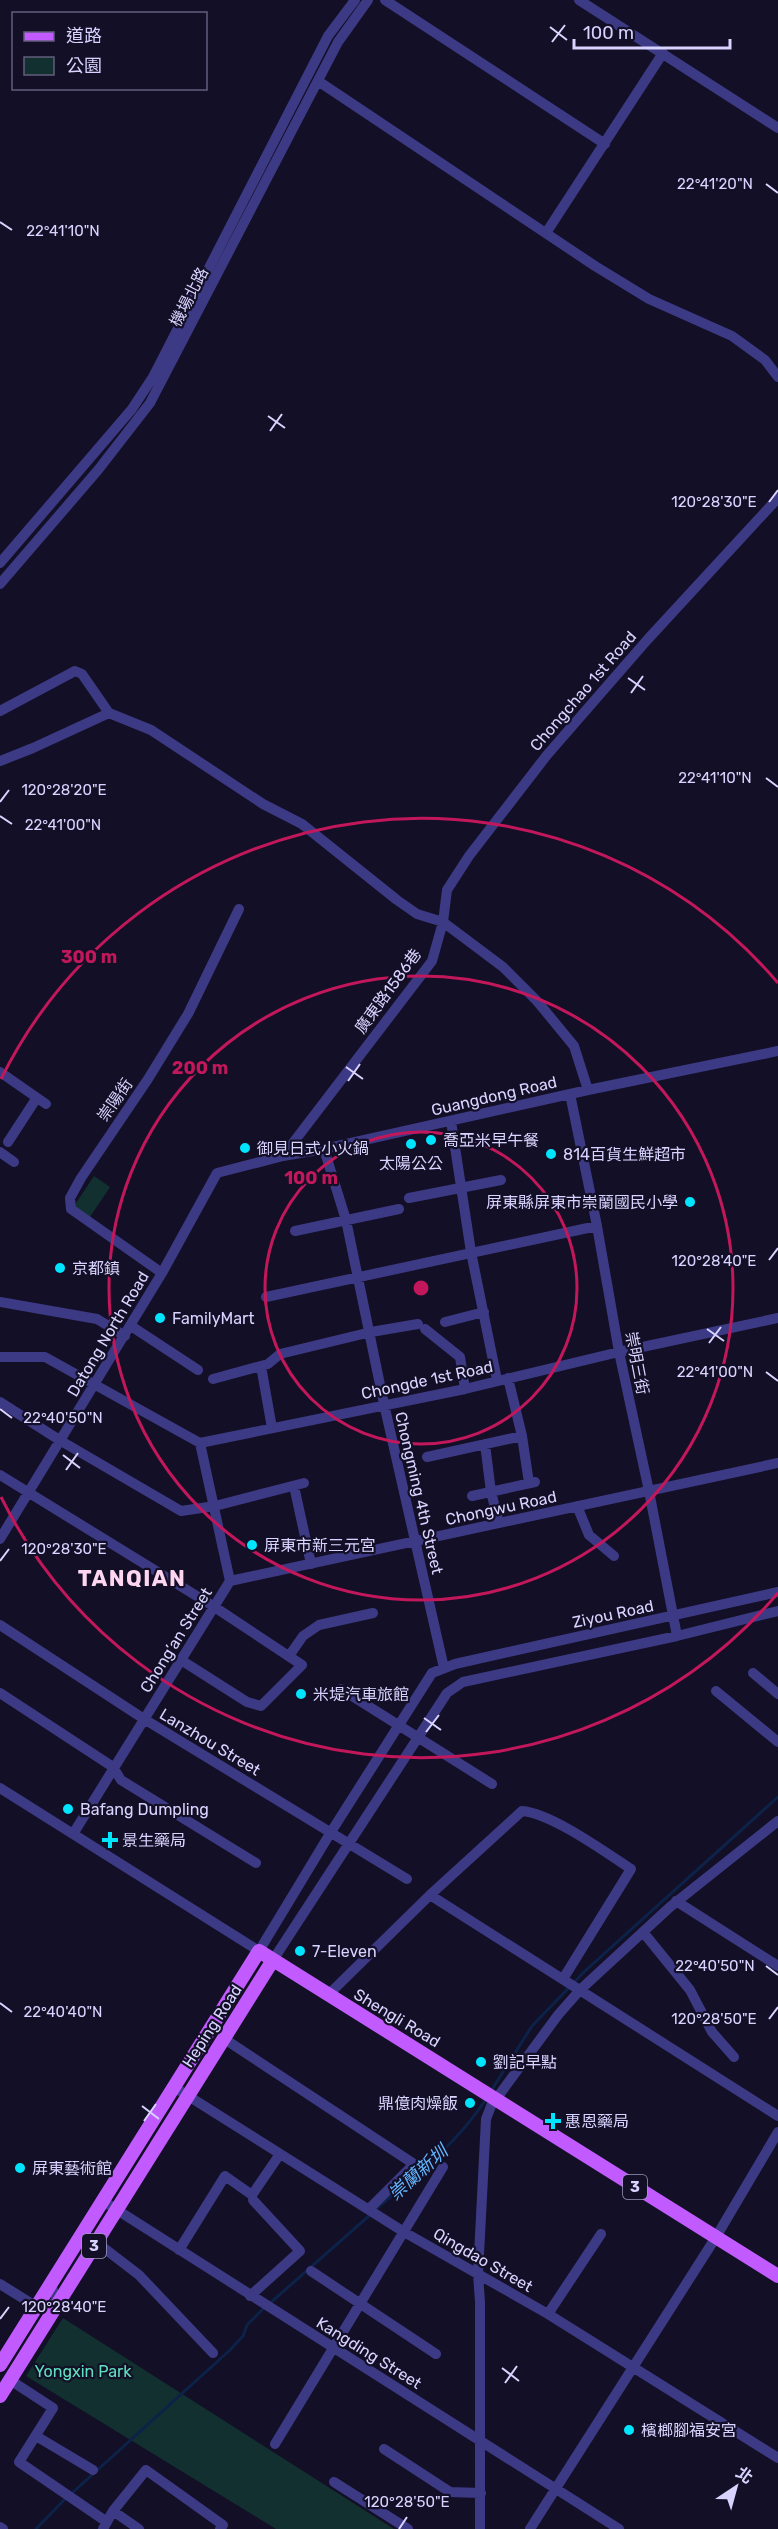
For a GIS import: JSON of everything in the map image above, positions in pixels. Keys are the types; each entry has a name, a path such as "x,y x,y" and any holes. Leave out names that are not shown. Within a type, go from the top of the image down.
{"main road":[{"name":"Shengli Road","path":"259,1951 778,2276"},
{"name":"Heping Road","path":"0,2365 259,1951"},
{"name":"Heping Road","path":"0,2396 273,1960"}],"street":[{"name":"機場北路","path":"0,563 132,409 153,377 328,36 355,0"},
{"name":"機場北路","path":"0,584 98,470 150,403 338,42 368,0"},
{"path":"385,0 606,144"},
{"path":"579,0 778,128"},
{"path":"546,233 606,144 663,53"},
{"path":"318,81 649,299 732,336 765,360 778,377"},
{"name":"Chongchao 1st Road","path":"443,922 447,890 469,856 547,755 648,639 778,498"},
{"path":"0,711 75,671 82,674 109,713 151,730 263,804 302,824 417,914 443,922 503,967 537,1001 574,1046 588,1090"},
{"path":"0,761 109,713"},
{"name":"崇陽街","path":"162,1273 71,1209 70,1198 188,1014 239,909"},
{"name":"廣東路1586巷","path":"283,1156 432,961 443,922"},
{"name":"Guangdong Road","path":"218,1173 283,1156 778,1051"},
{"path":"0,1072 41,1102 8,1142"},
{"name":"崇明三街","path":"570,1094 597,1226 619,1352 677,1636"},
{"path":"451,1121 471,1252 484,1312 502,1379 522,1436 532,1482 472,1496"},
{"name":"Chongming 4th Street","path":"324,1149 346,1220 384,1404 444,1668"},
{"path":"0,1152 14,1162"},
{"name":"Datong North Road","path":"0,1539 162,1273 218,1173"},
{"path":"409,1198 501,1180"},
{"path":"295,1231 399,1209"},
{"path":"266,1297 597,1226"},
{"path":"0,1302 97,1319 124,1336"},
{"path":"445,1322 484,1312"},
{"name":"Chongde 1st Road","path":"200,1443 465,1389 619,1352 778,1318"},
{"path":"130,1326 198,1370"},
{"path":"213,1378 268,1364 280,1354 370,1332 421,1327 460,1357 465,1389"},
{"path":"0,1357 45,1357 200,1443"},
{"path":"261,1366 272,1428"},
{"path":"0,1402 61,1441 181,1511 215,1506 299,1485 311,1564"},
{"path":"428,1457 522,1436"},
{"name":"Chong’an Street","path":"73,1834 230,1581 200,1443"},
{"path":"484,1444 491,1492 499,1523"},
{"name":"Chongwu Road","path":"230,1581 778,1463"},
{"path":"0,1475 213,1606 302,1665 261,1706 247,1702 181,1660"},
{"path":"577,1506 588,1534 614,1556"},
{"name":"Ziyou Road","path":"455,1664 778,1592"},
{"path":"677,1636 778,1611"},
{"path":"289,1656 303,1636 319,1625 373,1613"},
{"name":"Lanzhou Street","path":"0,1626 144,1719 407,1880"},
{"name":"Heping Road","path":"273,1960 447,1693 463,1682 677,1636"},
{"name":"Heping Road","path":"259,1951 397,1725 432,1673 455,1664"},
{"path":"753,1673 778,1694"},
{"path":"341,1689 492,1784"},
{"path":"716,1691 778,1742"},
{"path":"0,1694 113,1767 121,1780 256,1863"},
{"name":"Shengli Road","path":"0,1788 259,1951"},
{"path":"328,1995 430,1895 522,1811 534,1811 631,1869 558,2015 492,2096 486,2119 478,2274 480,2529"},
{"path":"572,1985 643,1932 676,1901 778,1821"},
{"path":"430,1895 778,2116"},
{"path":"676,1901 778,1966"},
{"path":"643,1932 690,1990 712,2032 734,2057"},
{"path":"224,2038 414,2164 373,2212"},
{"name":"Qingdao Street","path":"174,2087 404,2232 548,2314 778,2458"},
{"path":"530,2529 716,2237 778,2132"},
{"path":"179,2250 225,2176 252,2195 280,2154"},
{"path":"275,2444 443,2167"},
{"path":"250,2296 300,2251 253,2200"},
{"name":"Kangding Street","path":"103,2201 619,2529"},
{"path":"548,2314 601,2234"},
{"path":"96,2242 139,2275 213,2352"},
{"path":"310,2271 436,2354"},
{"path":"0,2284 37,2307 58,2303 51,2285"},
{"path":"10,2380 53,2408 19,2462 69,2496 105,2526 113,2511 146,2470 221,2527"},
{"path":"36,2436 93,2470"},
{"path":"384,2449 450,2492 481,2493"},
{"path":"334,2482 408,2529"},
{"path":"113,2511 139,2529"}],"green space":[{"path":"94,1176 110,1187 90,1217 74,1206"},
{"name":"Yongxin Park","path":"63,2318 394,2529 276,2529 26,2376"}],"waterway":[{"name":"崇蘭新圳","path":"491,2091 532,2026 585,1971 778,1797"},
{"name":"崇蘭新圳","path":"375,2210 449,2145 486,2099"},
{"name":"崇蘭新圳","path":"269,2304 370,2215"},
{"name":"崇蘭新圳","path":"71,2494 230,2350 243,2336 247,2325 264,2308"},
{"name":"崇蘭新圳","path":"36,2529 66,2498"}],"place":[{"name":"喬亞米早午餐","path":"431,1140"},
{"name":"太陽公公","path":"411,1144"},
{"name":"御見日式小火鍋","path":"245,1148"},
{"name":"814百貨生鮮超市","path":"551,1154"},
{"name":"屏東縣屏東市崇蘭國民小學","path":"690,1202"},
{"name":"京都鎮","path":"60,1268"},
{"name":"FamilyMart","path":"160,1318"},
{"name":"屏東市新三元宮","path":"252,1545"},
{"name":"米堤汽車旅館","path":"301,1694"},
{"name":"Bafang Dumpling","path":"68,1809"},
{"name":"景生藥局","path":"110,1840"},
{"name":"7-Eleven","path":"300,1951"},
{"name":"劉記早點","path":"481,2062"},
{"name":"鼎億肉燥飯","path":"470,2103"},
{"name":"惠恩藥局","path":"553,2121"},
{"name":"屏東藝術館","path":"20,2168"},
{"name":"檳榔腳福安宮","path":"629,2430"}],"district":[{"name":"TANQIAN","path":"132,1578"}]}
